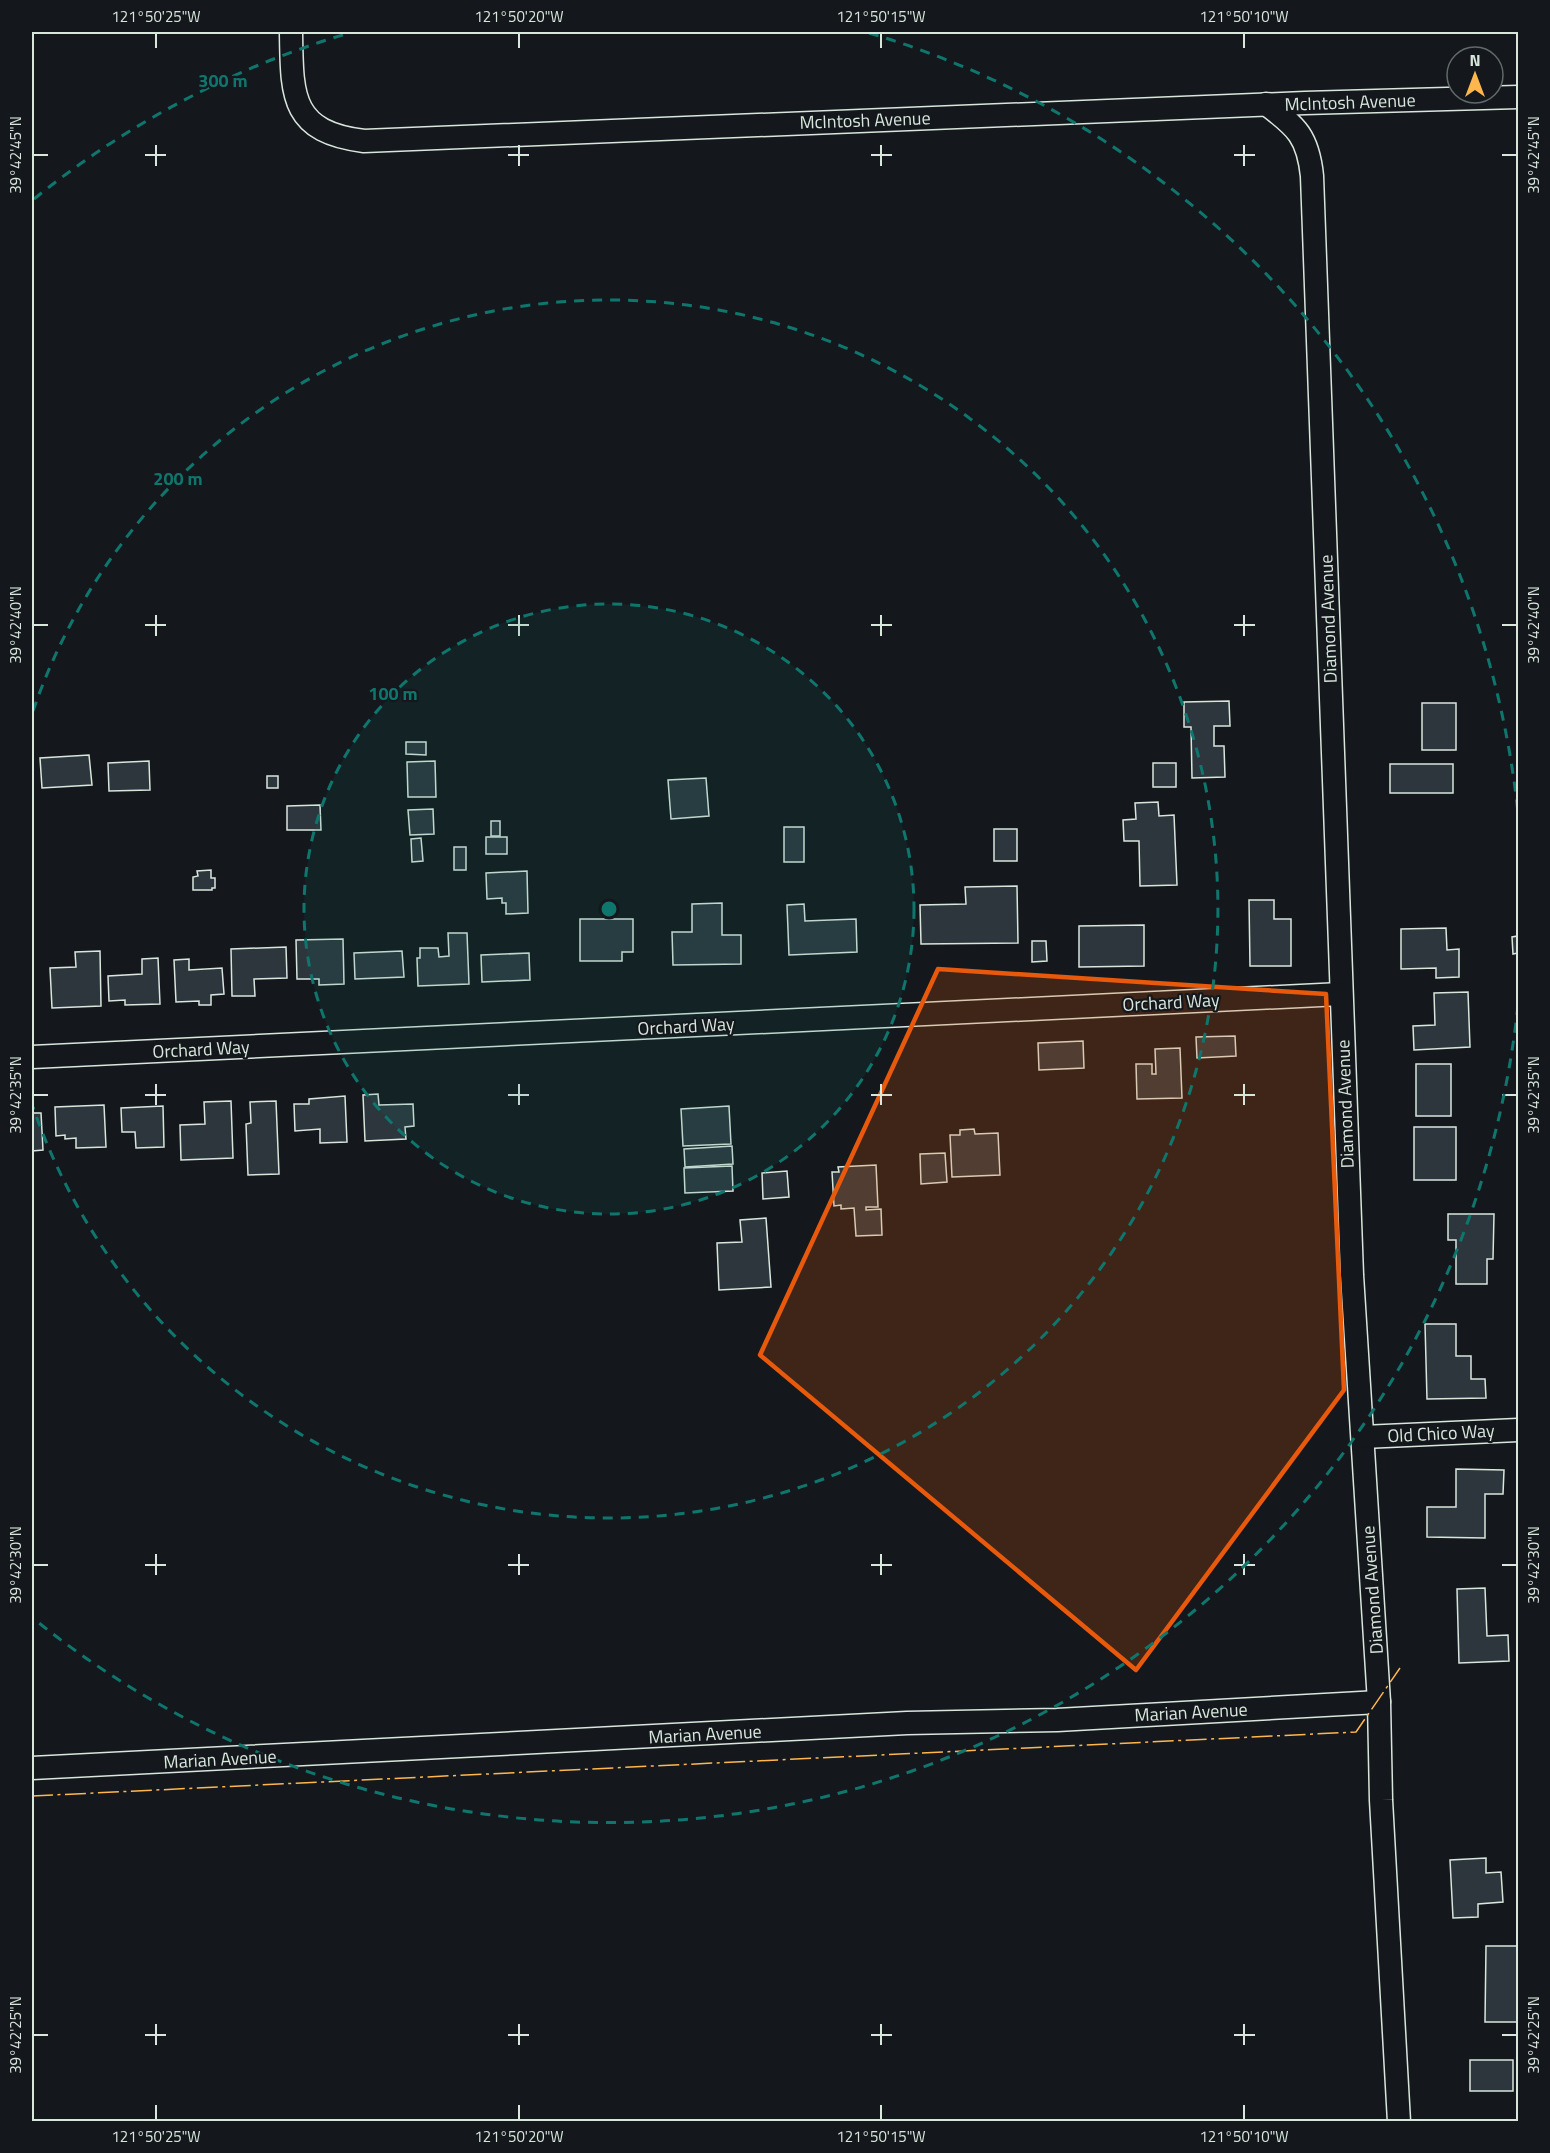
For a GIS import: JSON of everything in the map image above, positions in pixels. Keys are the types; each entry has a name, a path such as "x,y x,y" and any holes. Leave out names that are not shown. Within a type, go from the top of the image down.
{"street":[{"name":"McIntosh Avenue","path":"291,32 293,79 297,102 307,119 321,129 341,138 364,141 1266,104 1518,97"},
{"name":"Diamond Avenue","path":"1266,104 1286,119 1301,136 1310,153 1312,176 1352,1275 1379,1702 1381,1800 1399,2121"},
{"name":"Orchard Way","path":"32,1057 1341,994"},
{"name":"Old Chico Way","path":"1363,1437 1518,1430"},
{"name":"Marian Avenue","path":"32,1768 907,1723 1057,1719 1379,1702"}],"highlighted area":[{"path":"938,969 1326,994 1344,1390 1136,1670 760,1355"}],"building":[{"path":"1229,701 1230,726 1214,726 1214,746 1224,746 1225,777 1192,778 1191,727 1184,727 1184,702"},
{"path":"1422,703 1456,703 1456,750 1422,750"},
{"path":"406,742 426,742 426,755 406,754"},
{"path":"89,755 92,785 42,788 40,758"},
{"path":"149,761 150,790 109,791 108,763"},
{"path":"435,761 436,797 408,797 407,762"},
{"path":"1153,763 1176,763 1176,787 1153,787"},
{"path":"1390,764 1453,764 1453,793 1390,793"},
{"path":"267,776 278,776 278,788 267,788"},
{"path":"706,778 709,816 671,819 668,780"},
{"path":"1158,802 1159,816 1174,815 1177,885 1140,886 1139,841 1124,841 1123,820 1136,819 1135,803"},
{"path":"320,805 321,830 287,830 287,806"},
{"path":"433,809 434,834 410,835 408,810"},
{"path":"491,821 500,821 500,836 491,836"},
{"path":"784,827 804,827 804,862 784,862"},
{"path":"994,829 1017,829 1017,861 994,861"},
{"path":"486,837 507,837 507,854 486,854"},
{"path":"421,838 423,861 412,862 411,839"},
{"path":"454,847 466,847 466,870 454,870"},
{"path":"211,870 211,878 215,878 215,888 193,890 193,877 198,876 197,871"},
{"path":"527,871 528,913 506,914 506,903 502,903 502,898 487,899 486,873"},
{"path":"1017,886 1018,943 921,944 920,905 966,904 965,887"},
{"path":"1249,900 1274,900 1274,919 1291,919 1291,966 1250,966"},
{"path":"722,903 722,935 741,935 741,964 673,965 672,932 692,932 692,904"},
{"path":"804,904 805,921 856,919 857,952 789,955 787,905"},
{"path":"580,919 633,919 633,952 622,952 622,961 580,961"},
{"path":"1144,925 1144,966 1079,967 1079,926"},
{"path":"1446,928 1447,950 1459,949 1459,977 1436,978 1436,968 1401,969 1401,929"},
{"path":"448,933 467,933 469,984 418,986 417,958 420,958 420,948 438,948 439,957 449,956"},
{"path":"1518,936 1518,953 1513,954 1512,937"},
{"path":"343,939 344,984 319,985 319,979 297,979 296,940"},
{"path":"1032,941 1046,941 1047,961 1032,962"},
{"path":"286,947 287,978 254,979 255,996 232,996 231,949"},
{"path":"100,951 101,1006 52,1008 50,968 76,967 75,952"},
{"path":"402,951 404,977 355,979 354,953"},
{"path":"529,953 530,980 482,982 481,955"},
{"path":"158,958 160,1004 125,1005 125,1000 109,1001 108,976 142,974 142,959"},
{"path":"189,959 189,970 222,968 224,994 211,995 211,1005 199,1005 199,1001 176,1002 174,960"},
{"path":"1468,992 1470,1047 1414,1050 1413,1026 1435,1025 1434,993"},
{"path":"1235,1036 1236,1056 1197,1058 1196,1037"},
{"path":"1083,1041 1084,1068 1039,1070 1038,1043"},
{"path":"1180,1048 1182,1098 1137,1099 1136,1064 1152,1064 1152,1074 1156,1074 1155,1049"},
{"path":"1416,1064 1451,1064 1451,1116 1416,1116"},
{"path":"378,1094 379,1105 413,1104 414,1126 405,1127 406,1139 365,1141 363,1095"},
{"path":"345,1096 347,1142 320,1143 320,1129 295,1131 294,1104 309,1104 309,1099"},
{"path":"231,1101 233,1158 181,1160 180,1125 205,1124 204,1102"},
{"path":"276,1101 279,1174 248,1175 246,1124 251,1123 250,1102"},
{"path":"104,1105 106,1147 76,1148 76,1138 65,1139 65,1135 56,1136 55,1107"},
{"path":"163,1106 164,1147 136,1148 135,1132 122,1132 121,1108"},
{"path":"729,1106 731,1144 683,1146 681,1109"},
{"path":"32,1113 41,1113 43,1150 32,1151"},
{"path":"1414,1127 1456,1127 1456,1180 1414,1180"},
{"path":"974,1129 975,1134 998,1133 1000,1175 952,1177 950,1135 960,1135 960,1130"},
{"path":"732,1146 733,1164 685,1167 684,1149"},
{"path":"945,1153 947,1182 921,1184 920,1154"},
{"path":"876,1165 878,1207 866,1207 866,1210 881,1209 882,1235 856,1236 854,1208 841,1209 841,1205 834,1206 832,1172 839,1172 838,1167"},
{"path":"732,1166 733,1191 685,1193 684,1168"},
{"path":"787,1171 789,1197 763,1199 762,1173"},
{"path":"1448,1214 1494,1214 1493,1259 1487,1259 1487,1284 1456,1284 1456,1240 1448,1240"},
{"path":"766,1218 771,1287 719,1290 717,1243 742,1242 740,1220"},
{"path":"1425,1324 1456,1324 1456,1356 1471,1356 1471,1379 1485,1379 1486,1398 1427,1399"},
{"path":"1456,1469 1504,1470 1503,1494 1485,1494 1485,1538 1427,1537 1427,1507 1456,1507"},
{"path":"1485,1588 1487,1636 1508,1635 1509,1661 1459,1663 1457,1589"},
{"path":"1486,1858 1486,1873 1501,1872 1503,1902 1478,1904 1478,1917 1453,1918 1450,1860"},
{"path":"1486,1946 1518,1946 1518,2022 1485,2022"},
{"path":"1470,2060 1513,2060 1513,2091 1470,2091"}],"power":[{"path":"32,1796 1356,1732 1400,1668"}]}
